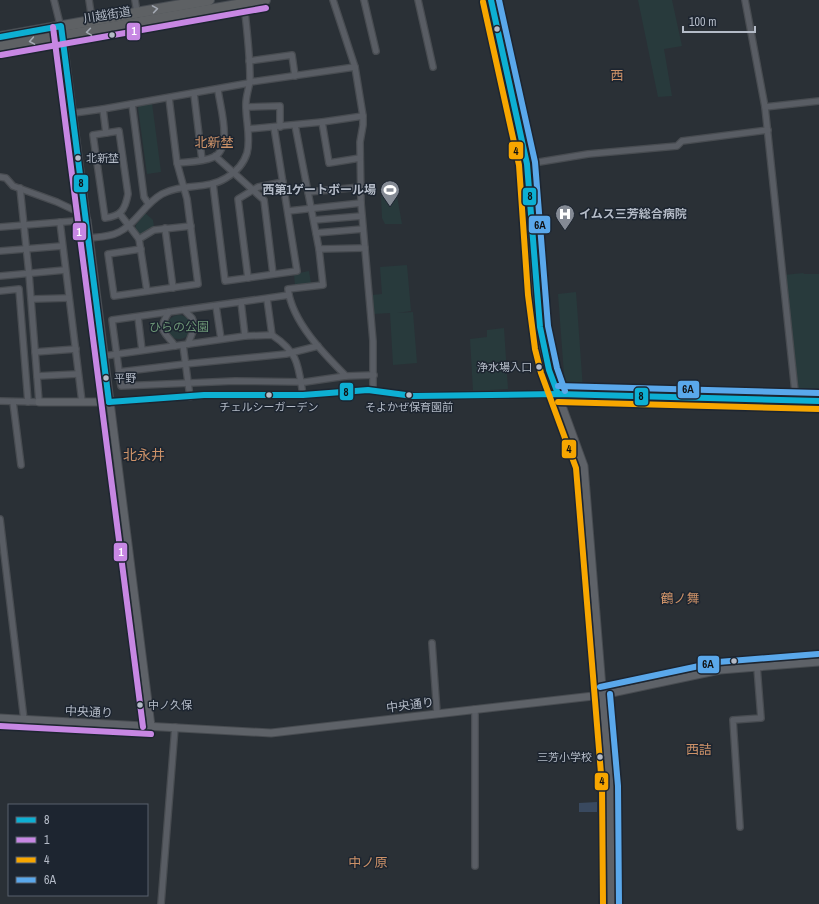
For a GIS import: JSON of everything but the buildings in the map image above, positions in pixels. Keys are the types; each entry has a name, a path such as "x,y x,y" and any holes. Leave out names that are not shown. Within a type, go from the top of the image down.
{"highway":[{"name":"川越街道","path":"0,47 62,31 92,20 206,0"},
{"name":"川越街道","path":"0,37 62,31 265,0"}],"street":[{"path":"54,0 62,31 74,113 109,402 152,726"},
{"path":"89,0 92,20"},
{"path":"136,0 137,12"},
{"path":"333,0 355,67 363,116 360,142 361,203 372,322 374,376 373,391"},
{"path":"364,0 376,51"},
{"path":"418,0 433,67"},
{"path":"491,0 527,164 540,327 547,363 584,466 610,786 611,904"},
{"path":"745,0 768,130 796,401"},
{"path":"89,238 110,236 120,232 148,203 164,193 183,187 213,184 222,181 242,164 249,143 246,107 249,83 249,61 244,4"},
{"path":"249,61 292,55 295,76"},
{"path":"74,113 218,90 249,83 355,67"},
{"path":"177,163 202,160 215,156 223,147 225,136 218,90"},
{"path":"194,94 202,160"},
{"path":"141,249 108,254 114,296 198,284 188,199 183,187 177,163 169,98"},
{"path":"765,107 819,101"},
{"path":"132,104 144,197 148,203"},
{"path":"213,184 225,281 297,271 283,182 277,127 280,106 246,107"},
{"path":"103,109 106,133"},
{"path":"248,129 296,125 363,116"},
{"path":"322,122 329,163 360,158"},
{"path":"296,125 319,249 323,285 288,289 289,295 304,327 318,346 346,376"},
{"path":"527,164 588,154 678,146 682,141 768,130"},
{"path":"119,131 128,194 127,201 120,214 115,217 105,218 93,135 106,133 119,131"},
{"path":"215,156 264,200 273,274"},
{"path":"0,177 6,178 14,186 57,202 76,211 87,220"},
{"path":"248,278 238,199 264,185 283,182"},
{"path":"308,192 361,187"},
{"path":"20,188 30,274 39,402"},
{"path":"288,211 311,207 361,203"},
{"path":"120,214 140,239 147,291"},
{"path":"314,220 362,216"},
{"path":"0,227 87,220"},
{"path":"60,222 82,402"},
{"path":"140,239 154,230 191,226"},
{"path":"165,228 172,288"},
{"path":"316,233 363,229"},
{"path":"0,251 62,246"},
{"path":"319,249 365,248"},
{"path":"0,276 65,270"},
{"path":"0,291 19,289 28,402"},
{"path":"289,295 112,320 121,386 235,381 301,381 346,376 374,376"},
{"path":"32,300 70,298"},
{"path":"267,298 272,335"},
{"path":"241,302 246,336"},
{"path":"216,306 221,339"},
{"path":"184,310 192,318 195,326 185,344 185,364 190,397"},
{"path":"170,312 164,320 163,329 166,337 175,346"},
{"path":"138,317 142,350"},
{"path":"104,356 221,339 272,335 293,352 297,361 303,395"},
{"path":"119,372 293,352 318,346"},
{"path":"36,352 76,349"},
{"path":"38,376 78,374"},
{"path":"0,401 109,402 224,395 303,395 373,391 413,396 558,394 819,401"},
{"path":"13,402 21,465"},
{"path":"0,519 24,720"},
{"path":"432,643 437,713"},
{"name":"中央通り","path":"0,718 271,733 602,695 720,670 819,662"},
{"path":"740,827 733,720 761,718 757,667"},
{"path":"475,709 475,866"},
{"path":"161,904 175,727"}],"green space":[{"path":"638,0 672,0 682,46 664,49 672,96 658,97"},
{"path":"152,103 161,172 147,174 138,108 140,105"},
{"name":"西第1ゲートボール場","path":"381,196 397,196 402,224 385,224 382,218"},
{"path":"145,213 153,220 154,227 143,234 140,234 135,229 136,225"},
{"path":"407,265 411,311 397,313 413,312 417,363 393,365 390,313 373,314 372,295 382,294 380,267"},
{"path":"309,271 311,283 295,286 294,274"},
{"path":"803,273 819,274 819,398 797,397 784,275"},
{"path":"576,292 583,389 565,388 558,294"},
{"name":"ひらの公園","path":"174,315 184,315 191,322 191,332 184,339 174,339 167,332 167,322"},
{"path":"504,328 508,389 473,391 470,339 487,337 487,330"}],"water":[{"path":"597,802 597,812 579,812 579,803"}],"transit line":[{"name":"8","path":"491,0 527,164 540,327 549,370 558,394"},
{"name":"6A","path":"499,0 535,162 548,326 557,368 565,391"},
{"name":"4","path":"483,2 519,165 528,295 535,349 541,373 576,468 602,786 603,904"},
{"name":"1","path":"1,55 266,8"},
{"name":"8","path":"0,37 61,26 109,402"},
{"name":"1","path":"53,27 143,727"},
{"name":"6A","path":"558,386 819,393"},
{"name":"8","path":"109,402 204,395 303,395 368,390 413,396 558,394 819,401"},
{"name":"4","path":"558,402 819,409"},
{"name":"6A","path":"600,687 718,662 818,654"},
{"name":"6A","path":"610,694 618,786 619,904"},
{"name":"1","path":"0,726 151,734"}],"place":[{"name":"北新埜","path":"78,158"},
{"name":"西第1ゲートボール場","path":"390,207"},
{"name":"イムス三芳総合病院","path":"565,231"},
{"name":"浄水場入口","path":"539,367"},
{"name":"平野","path":"106,378"},
{"name":"チェルシーガーデン","path":"269,395"},
{"name":"そよかぜ保育園前","path":"409,395"},
{"name":"中ノ久保","path":"140,705"},
{"name":"三芳小学校","path":"600,757"}],"district":[{"name":"西","path":"617,75"},
{"name":"北新埜","path":"214,142"},
{"name":"北永井","path":"144,455"},
{"name":"鶴ノ舞","path":"680,598"},
{"name":"西詰","path":"699,749"},
{"name":"中ノ原","path":"368,862"}]}
